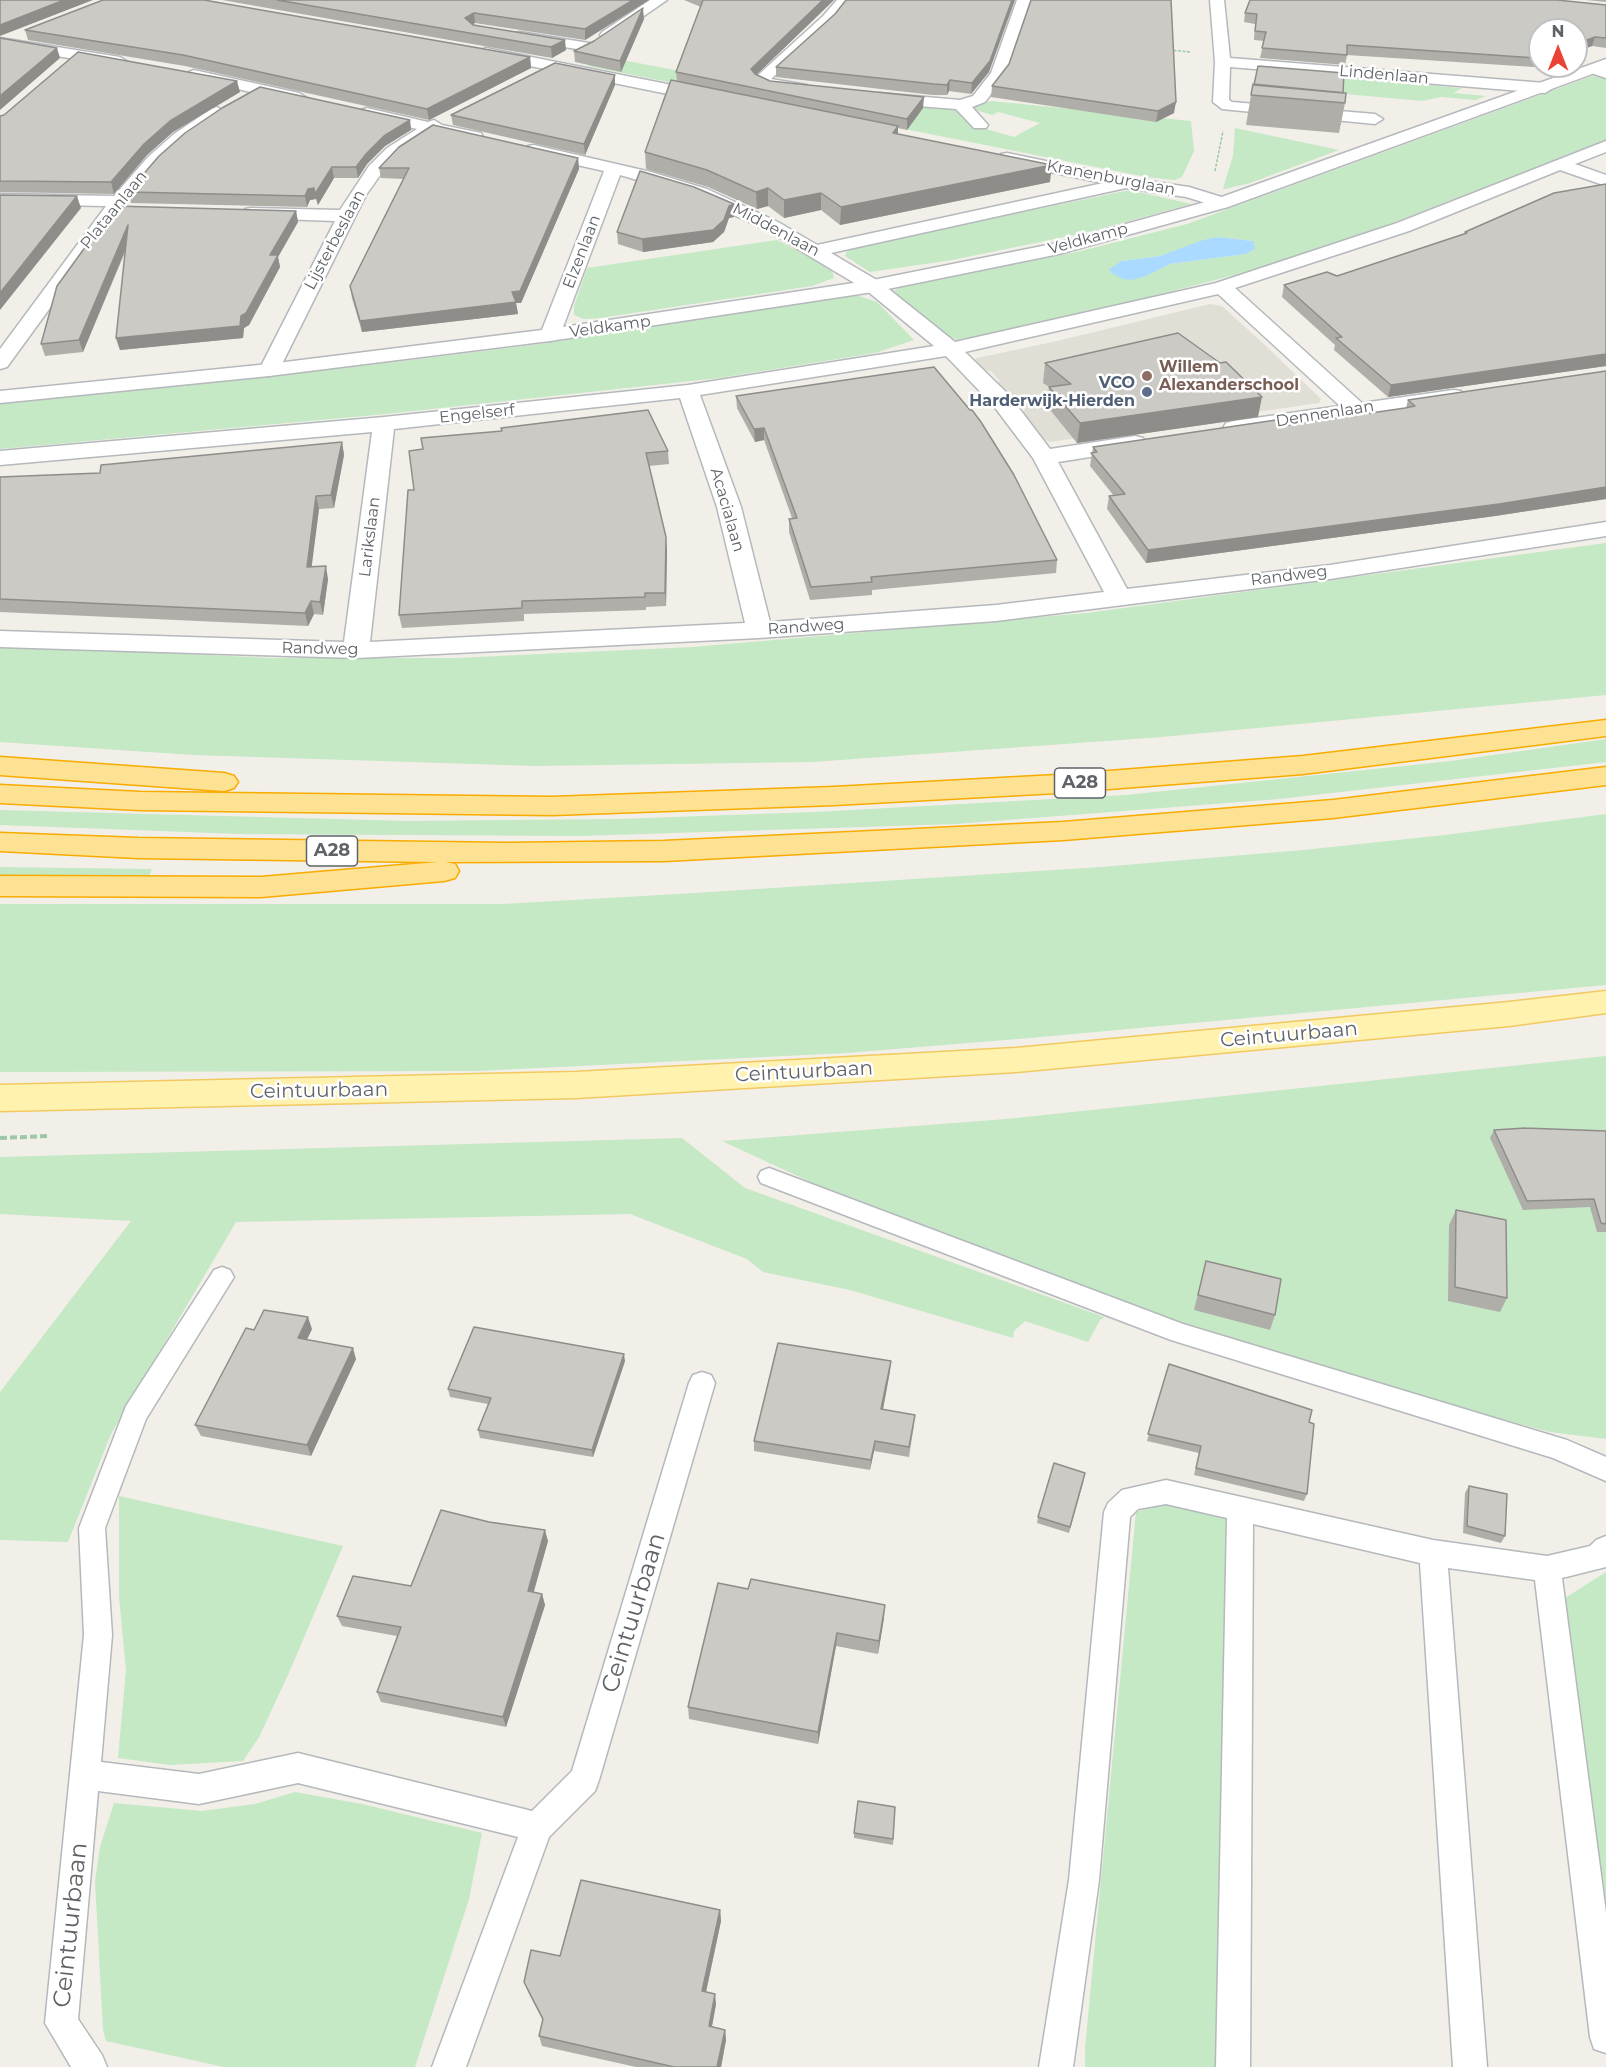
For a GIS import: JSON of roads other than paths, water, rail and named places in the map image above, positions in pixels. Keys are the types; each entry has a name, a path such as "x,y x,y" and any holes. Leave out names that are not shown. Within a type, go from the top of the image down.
{"highway":[{"name":"A28","path":"0,794 140,801 552,806 834,796 1057,784 1303,765 1606,728"},
{"name":"A28","path":"0,765 552,806"},
{"name":"A28","path":"0,886 261,887 664,851 1063,831 1333,809 1606,776"},
{"name":"A28","path":"0,842 138,848 412,852 664,851"}],"main road":[{"name":"Ceintuurbaan","path":"0,1098 576,1085 1016,1060 1509,1014 1606,1002"}],"street":[{"path":"522,81 589,47 660,0"},
{"path":"814,90 770,85 761,80 828,19 844,0"},
{"path":"869,96 961,105 979,99 999,74 1024,0"},
{"path":"1217,0 1222,58 1221,102 1228,106 1375,119"},
{"path":"1,42 24,34"},
{"path":"507,34 589,47"},
{"path":"1,42 141,65"},
{"path":"475,51 731,102"},
{"path":"60,69 76,55"},
{"name":"Lindenlaan","path":"1222,58 1545,88"},
{"name":"Veldkamp","path":"550,335 873,286 1059,248 1222,203 1602,69"},
{"path":"174,71 316,102"},
{"name":"Plataanlaan","path":"0,363 115,206 154,161 180,138 217,113 259,90"},
{"path":"961,105 980,125"},
{"path":"351,109 488,140"},
{"name":"Lijsterbeslaan","path":"269,370 345,216 375,170 393,152 431,127 460,112"},
{"name":"Middenlaan","path":"511,145 651,177 701,192 735,207 873,286 951,349 1001,400 1044,458 1118,596"},
{"path":"951,349 1222,287 1403,227 1606,146"},
{"name":"Kranenburglaan","path":"988,154 1128,183 1189,192 1222,203"},
{"path":"1561,165 1606,181"},
{"name":"Elzenlaan","path":"550,335 614,169"},
{"path":"815,251 1128,183"},
{"path":"0,199 115,206 135,210"},
{"path":"228,213 345,216"},
{"path":"1222,287 1356,409"},
{"path":"0,397 269,370 550,335"},
{"name":"Engelserf","path":"0,458 384,424 688,391 951,349"},
{"name":"Acacialaan","path":"688,391 729,507 759,630"},
{"name":"Dennenlaan","path":"1217,431 1470,393"},
{"name":"Larikslaan","path":"356,650 384,424"},
{"path":"1044,458 1160,440"},
{"name":"Randweg","path":"0,639 356,650 759,630 996,613 1118,596 1330,572 1606,529"}],"lane":[{"path":"769,1177 1180,1333 1558,1448 1606,1469"},
{"name":"Ceintuurbaan","path":"90,2067 61,2023 98,1635 92,1528 135,1414 222,1277"},
{"name":"Ceintuurbaan","path":"449,2067 537,1827 584,1780 702,1383"},
{"path":"1056,2067 1084,1880 1117,1512 1131,1498 1166,1492 1433,1553 1547,1569 1598,1557 1606,1549"},
{"path":"1233,2067 1240,1510"},
{"path":"1433,1553 1470,2067"},
{"path":"1547,1569 1606,2037"},
{"path":"86,1775 199,1789 298,1768 537,1827"}],"water":[{"path":"1217,237 1253,241 1255,249 1245,254 1170,264 1132,280 1123,279 1109,269 1122,261 1160,256"}],"place":[{"name":"Willem Alexanderschool","path":"1147,376"},
{"name":"VCO Harderwijk-Hierden","path":"1147,392"}]}
